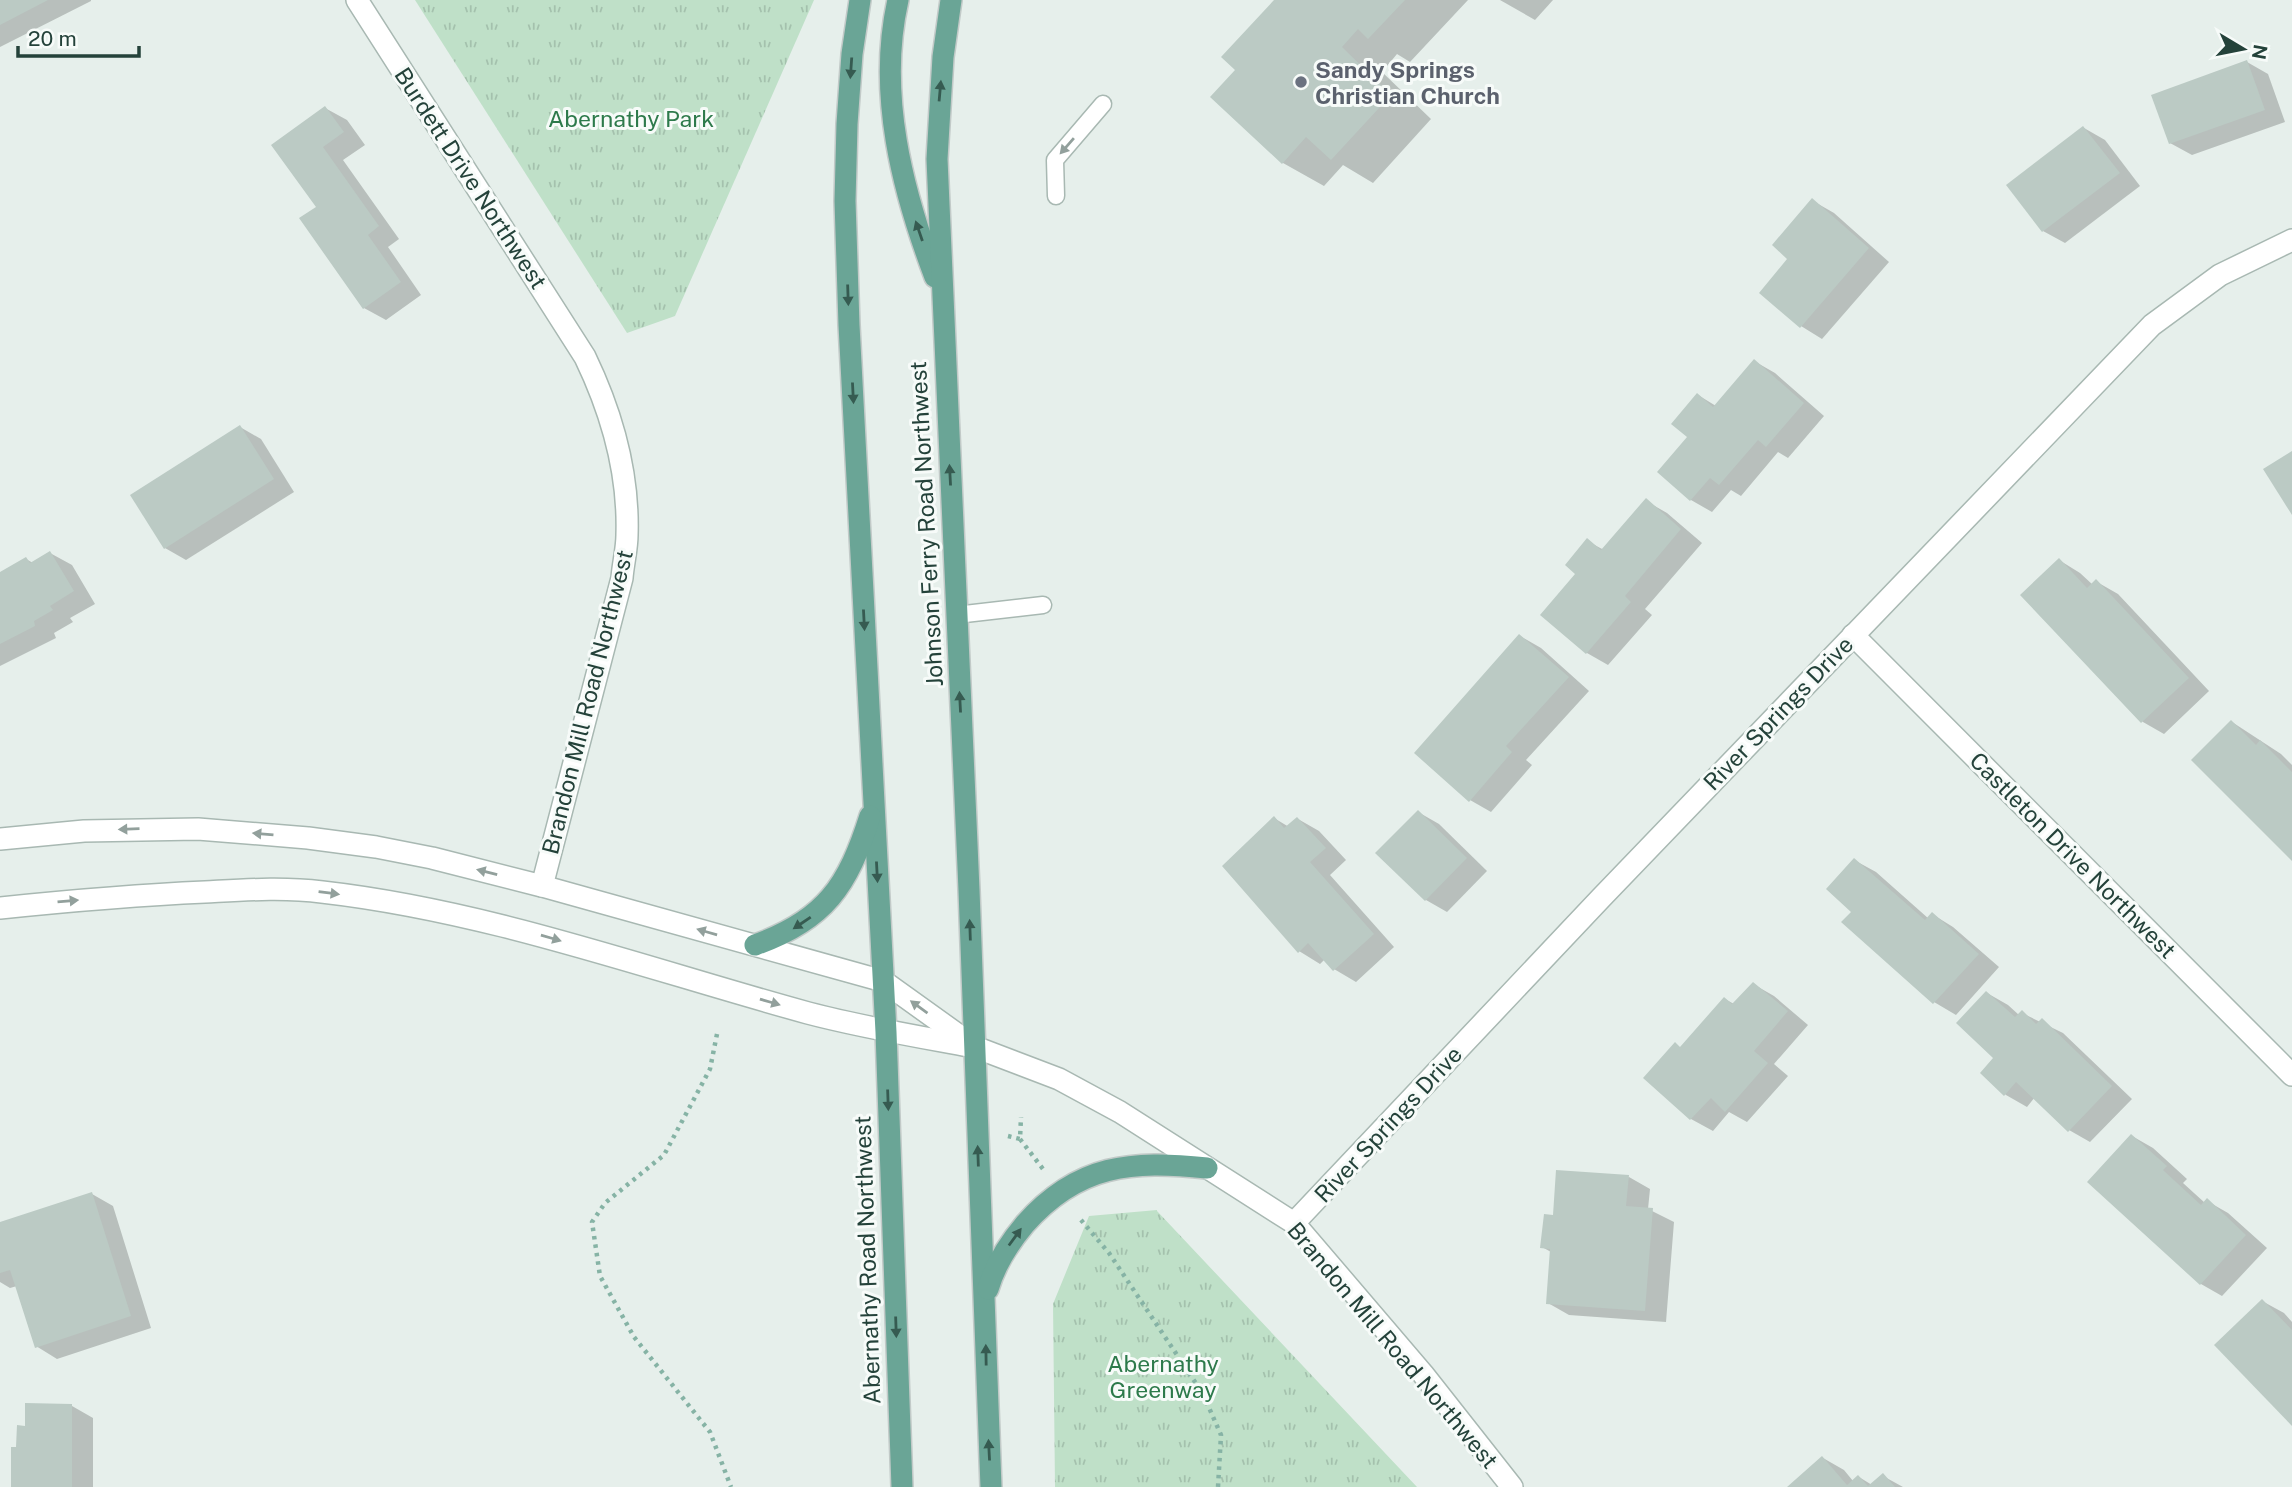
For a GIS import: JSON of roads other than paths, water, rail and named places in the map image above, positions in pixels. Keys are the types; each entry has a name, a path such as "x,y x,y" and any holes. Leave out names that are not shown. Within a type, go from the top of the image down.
{"main road":[{"path":"860,0 850,68 845,201 849,325 886,1032"},
{"path":"898,0 892,52 891,94 895,134 902,180 942,295"},
{"name":"Johnson Ferry Road Northwest","path":"951,0 943,57 937,159 975,1047"},
{"path":"755,945 781,936 808,921 834,894 849,870 874,804"},
{"name":"Abernathy Road Northwest","path":"886,1032 902,1487"},
{"path":"975,1047 991,1487"},
{"path":"985,1298 997,1267 1018,1232 1057,1193 1077,1181 1104,1171 1133,1165 1164,1164 1207,1168"}],"street":[{"name":"Burdett Drive Northwest","path":"357,0 585,357"},
{"name":"River Springs Drive","path":"1294,1223 1853,635 2152,326 2220,275 2292,240"},
{"name":"Brandon Mill Road Northwest","path":"542,886 622,578 627,536 621,457 611,419 585,357"},
{"name":"Castleton Drive Northwest","path":"1853,635 2292,1075"},
{"path":"0,839 84,831 161,828 247,832 376,847 432,858 883,981 975,1047"},
{"path":"0,908 162,894 260,889 318,891 371,898 524,930 808,1013 886,1032 975,1047"},
{"name":"Brandon Mill Road Northwest","path":"975,1047 1059,1079 1120,1112 1294,1223 1423,1374 1512,1487"}],"lane":[{"path":"1056,196 1055,160 1103,104"},
{"path":"956,615 1043,605"}],"place":[{"name":"Sandy Springs Christian Church","path":"1301,82"}],"park label":[{"name":"Abernathy Park","path":"631,118"},
{"name":"Abernathy Greenway","path":"1163,1376"}]}
